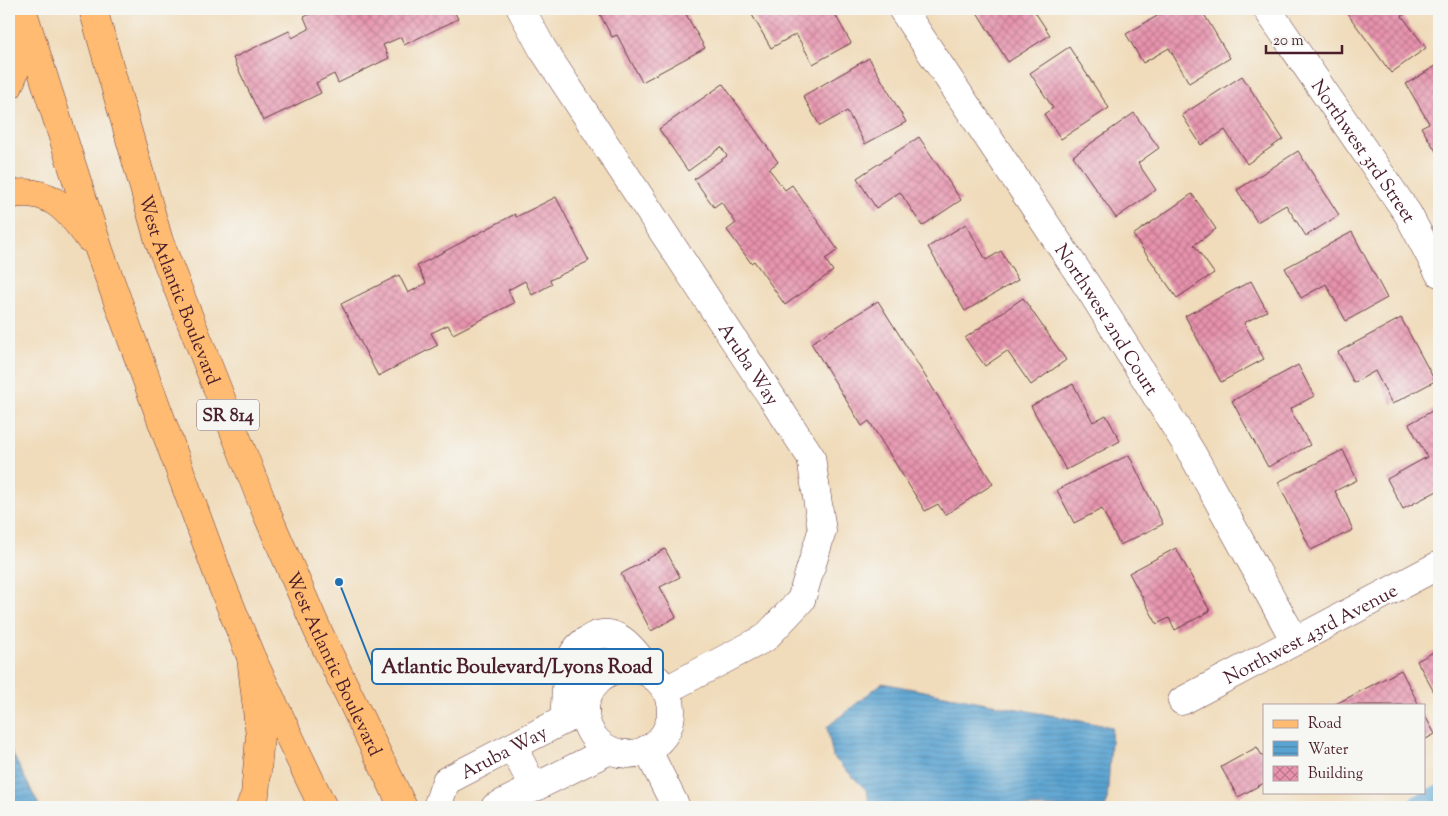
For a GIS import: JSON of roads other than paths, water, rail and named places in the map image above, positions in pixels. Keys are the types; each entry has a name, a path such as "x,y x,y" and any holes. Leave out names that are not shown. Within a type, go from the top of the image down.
{"main road":[{"path":"9,86 16,68 17,9"},
{"path":"22,9 99,250 220,580 251,657 323,807"},
{"name":"West Atlantic Boulevard","path":"93,9 159,241 264,507 316,629 403,807"},
{"path":"9,195 32,193 48,197 60,204 73,216 99,250"},
{"path":"250,807 255,795 260,736 251,657"}],"street":[{"name":"Aruba Way","path":"521,9 542,48 811,457 822,532 801,600 765,638 659,683"},
{"name":"Northwest 2nd Court","path":"902,9 1094,296 1193,455 1295,641"},
{"name":"Northwest 3rd Street","path":"1267,9 1408,214 1439,273"},
{"name":"Northwest 43rd Avenue","path":"1182,702 1439,565"},
{"path":"609,634 628,643 659,683 670,703 670,717 666,730 658,741 647,749 635,753 622,753 610,750 591,733 586,721 574,714 572,657 579,645 592,637 609,634"},
{"path":"574,714 596,681 608,672 623,668 638,669 659,683"},
{"name":"Aruba Way","path":"437,807 446,782 574,714"},
{"path":"513,746 534,788"},
{"path":"647,749 676,807"},
{"path":"495,807 610,750"}],"water":[{"path":"882,683 1112,727 1107,803 1105,807 870,807 867,791 833,757 827,727"},
{"path":"9,747 40,807 9,807"}],"waterway":[{"path":"1421,807 1439,798"}],"place":[{"name":"Atlantic Boulevard/Lyons Road","path":"339,582"}]}
